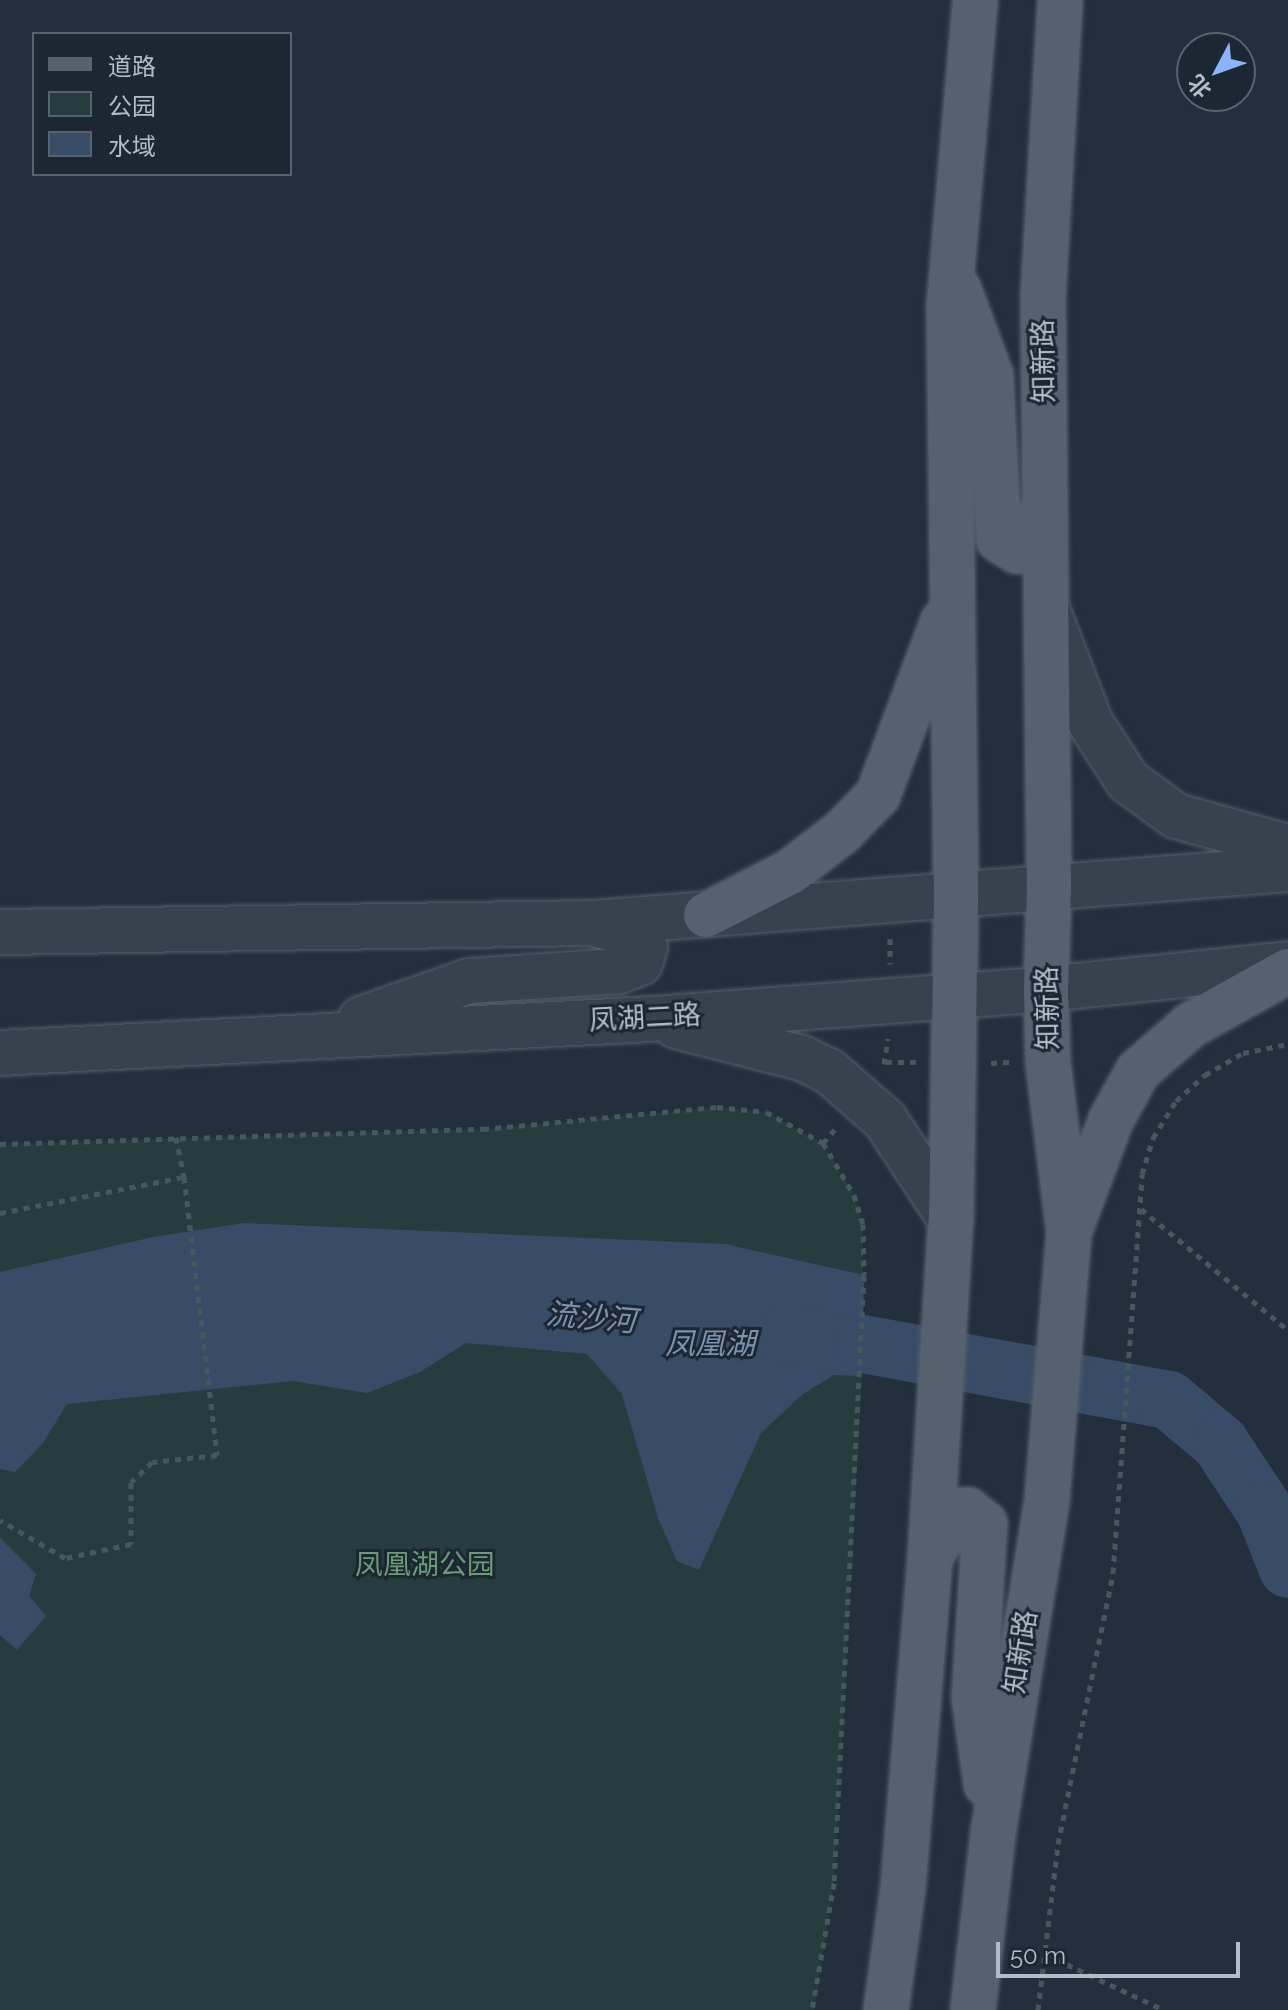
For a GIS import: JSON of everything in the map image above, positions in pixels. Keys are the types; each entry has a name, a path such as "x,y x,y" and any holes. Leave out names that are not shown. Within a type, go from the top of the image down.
{"main road":[{"path":"886,2010 903,1888 936,1488 951,1220 956,891 952,273 975,0"},
{"name":"知新路","path":"973,2010 993,1834 1047,1500 1069,1233 1048,1062 1046,989 1049,886 1043,298 1060,0"},
{"path":"952,273 991,376 999,540 1017,551 1029,546 1045,503"},
{"path":"706,915 790,872 842,832 878,795 952,600"},
{"path":"1069,1233 1111,1120 1138,1071 1191,1025 1288,971"},
{"path":"930,1559 957,1511 968,1510 985,1524 974,1697 993,1834"}],"street":[{"path":"1046,607 1091,724 1128,781 1176,816 1288,847"},
{"path":"0,932 593,923 956,891 1288,869"},
{"path":"317,1034 469,981 619,971 640,963 645,947 638,936 593,923"},
{"name":"凤湖二路","path":"0,1053 317,1034 651,1019 1046,989 1288,964"},
{"path":"651,1019 802,1058 829,1071 885,1120 951,1220"}],"path":[{"path":"1038,2010 1058,1844 1113,1573 1120,1511 1142,1174 1153,1138 1176,1101 1205,1075 1243,1053 1288,1044"},
{"path":"0,1144 483,1129 717,1107 766,1112 795,1124 823,1143 840,1166 863,1224 856,1482 834,1883 812,2010"},
{"path":"0,1520 65,1558 131,1544 131,1482 152,1462 217,1455 189,1201 176,1137"},
{"path":"0,1213 184,1177"},
{"path":"1140,1208 1288,1330"},
{"path":"1045,1954 1164,2010"}],"green space":[{"name":"凤凰湖公园","path":"717,1107 766,1112 823,1143 854,1195 863,1224 862,1376 834,1883 814,2010 0,2010 0,1144 483,1129"}],"water":[{"name":"凤凰湖","path":"244,1223 725,1244 864,1275 862,1376 834,1375 803,1394 761,1433 699,1570 677,1561 658,1518 622,1394 587,1354 466,1343 420,1372 367,1393 293,1381 67,1404 43,1443 15,1472 0,1469 0,1272 153,1237"},
{"path":"0,1538 36,1574 29,1596 46,1616 17,1650 0,1635"}],"waterway":[{"name":"流沙河","path":"784,1337 863,1344 1169,1400 1220,1443 1265,1511 1288,1569"}]}
